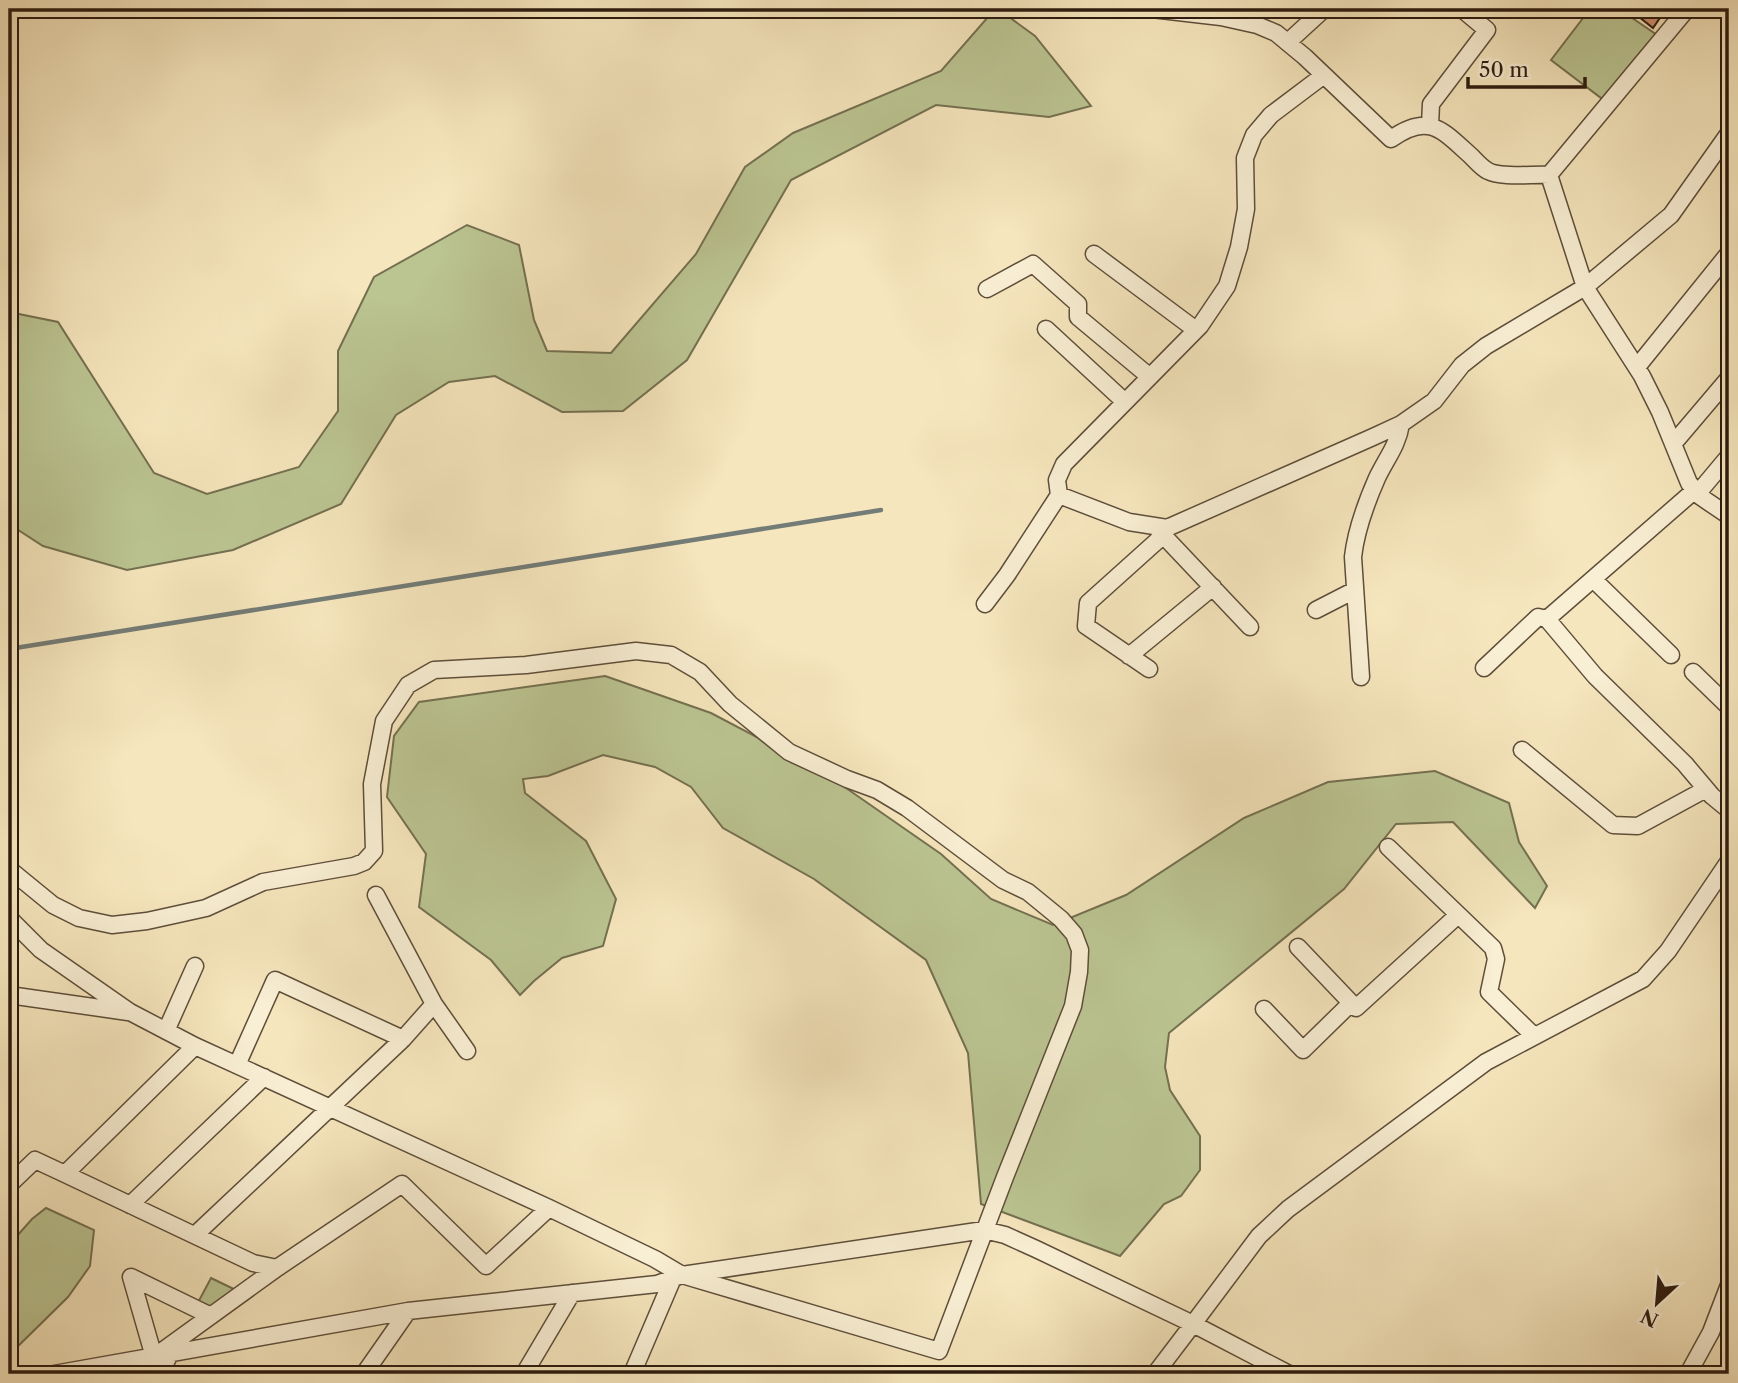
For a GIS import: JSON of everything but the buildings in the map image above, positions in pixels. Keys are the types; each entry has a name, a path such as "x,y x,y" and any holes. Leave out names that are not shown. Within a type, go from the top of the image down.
{"street":[{"path":"1152,9 1206,12 1257,25 1276,33 1391,139 1402,131 1423,124 1430,125 1453,140 1487,171 1499,174 1549,175"},
{"path":"1288,42 1324,9"},
{"path":"1430,125 1431,104 1487,30 1462,9"},
{"path":"1549,175 1687,9"},
{"path":"985,604 1059,495 1057,480 1064,464 1196,330 1227,286 1246,209 1245,158 1254,135 1271,115 1324,75"},
{"path":"1149,669 1086,626 1088,603 1165,531 1401,424 1434,401 1462,365 1486,346 1585,287 1671,215 1729,133"},
{"path":"1549,175 1585,287 1637,367 1660,412 1689,483 1729,516"},
{"path":"1637,367 1729,253"},
{"path":"1094,254 1196,330"},
{"path":"987,289 1033,264 1079,304 1078,317 1150,377"},
{"path":"1046,329 1125,402"},
{"path":"1673,444 1729,378"},
{"path":"1361,677 1353,556 1355,537 1378,476 1392,454 1401,424"},
{"path":"1547,619 1696,491 1729,456"},
{"path":"1059,495 1129,522 1165,531 1250,627"},
{"path":"1593,579 1671,655"},
{"path":"1129,656 1213,587"},
{"path":"1316,610 1355,590"},
{"path":"1484,668 1538,617 1547,619 1595,676 1729,810"},
{"path":"9,869 53,905 79,918 112,925 147,921 206,908 263,881 354,866 365,862 374,851 372,784 384,721 408,685 434,670 526,665 636,650 671,655 700,672 730,704 789,752 877,790 907,808 1003,880 1028,891 1061,919 1074,934 1080,950 1073,1006 939,1350 677,1276 656,1259 330,1106 195,1046 130,1012 40,950 9,918"},
{"path":"1693,672 1729,707"},
{"path":"1522,750 1613,825 1638,826 1706,789"},
{"path":"1388,847 1493,948 1496,959 1489,992 1534,1036"},
{"path":"1155,1374 1259,1236 1288,1209 1486,1062 1643,979 1668,951 1729,861"},
{"path":"376,895 434,1004 467,1051"},
{"path":"1298,947 1356,1008 1458,915"},
{"path":"166,1031 195,966"},
{"path":"237,1065 275,980 403,1039"},
{"path":"9,995 130,1012"},
{"path":"1264,1009 1303,1050 1351,1003"},
{"path":"195,1235 403,1039 434,1004"},
{"path":"65,1174 195,1046"},
{"path":"130,1205 264,1076"},
{"path":"9,1185 35,1160 253,1263 277,1268"},
{"path":"162,1356 277,1268 402,1184 486,1266 549,1208"},
{"path":"54,1374 83,1372 408,1311 657,1284 677,1276 984,1230 1036,1249 1193,1324 1289,1374"},
{"path":"632,1374 677,1276"},
{"path":"160,1374 162,1356 131,1278 211,1316"},
{"path":"1688,1374 1712,1332 1729,1284"},
{"path":"524,1374 572,1293"},
{"path":"364,1374 408,1311"}],"green space":[{"path":"995,9 1035,36 1091,106 1049,117 936,105 791,180 687,360 623,411 562,412 495,376 449,382 396,415 341,504 233,550 127,570 43,546 9,524 9,312 58,322 154,473 207,494 299,467 338,411 338,351 374,277 467,225 519,245 534,320 547,351 611,353 696,254 745,167 793,133 941,71"},
{"path":"1590,9 1619,9 1657,35 1605,101 1551,60"},
{"path":"605,676 711,713 823,772 941,854 991,899 1053,925 1126,895 1244,818 1328,782 1435,771 1509,803 1519,842 1547,886 1535,908 1453,822 1396,824 1344,889 1169,1033 1165,1067 1170,1090 1200,1136 1200,1170 1181,1196 1164,1204 1120,1256 981,1204 968,1053 926,960 814,879 723,828 691,787 655,767 603,755 548,776 523,779 525,793 586,841 616,899 603,946 562,958 520,995 491,960 419,907 426,854 387,797 394,736 419,702"},
{"path":"46,1208 94,1230 90,1266 68,1297 9,1355 9,1245 32,1219"},
{"path":"211,1278 242,1293 211,1316 195,1308"}],"waterway":[{"path":"9,649 881,510"}]}
